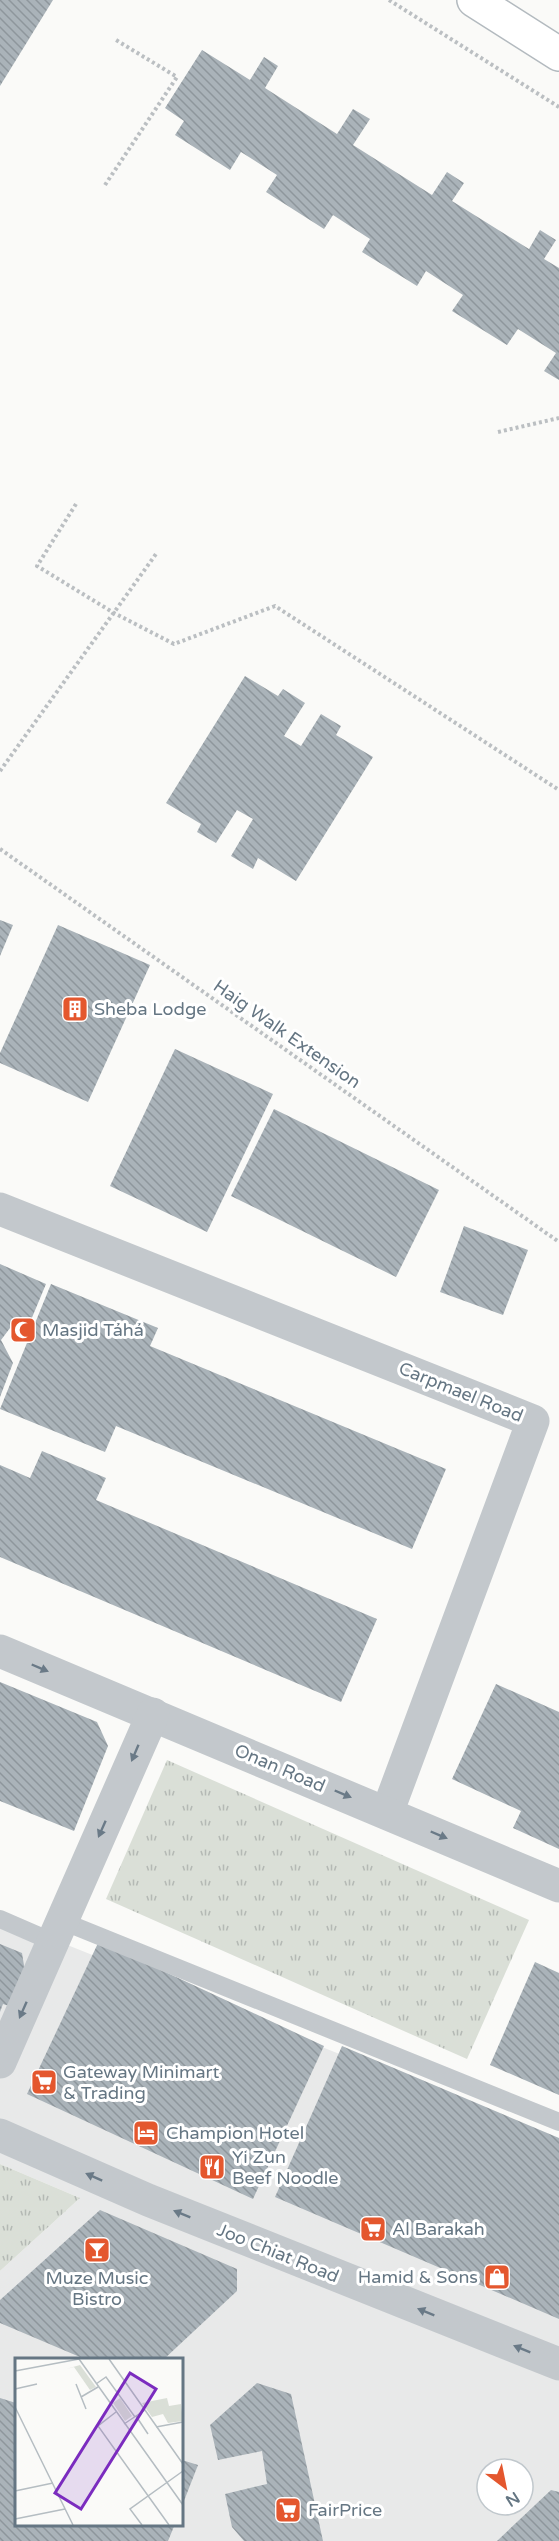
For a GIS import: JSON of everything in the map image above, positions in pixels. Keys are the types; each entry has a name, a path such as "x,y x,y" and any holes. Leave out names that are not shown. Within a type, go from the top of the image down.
{"street":[{"path":"474,0 559,54"},
{"name":"Carpmael Road","path":"0,1209 533,1421 387,1813"},
{"name":"Onan Road","path":"0,1651 559,1886"},
{"path":"0,2062 153,1714"},
{"name":"Joo Chiat Road","path":"0,2135 148,2200 559,2364"}],"lane":[{"path":"0,1919 57,1931 559,2122"}],"path":[{"path":"389,0 559,107"},
{"path":"105,185 177,77 116,40"},
{"path":"498,432 559,418"},
{"path":"76,504 37,566 114,613 174,644 275,606 559,790"},
{"path":"0,771 156,555"},
{"name":"Haig Walk Extension","path":"0,849 559,1242"}],"shaded area":[{"path":"0,1918 559,2142 559,2541 0,2541 0,2271 80,2198 0,2164"}],"green space":[{"path":"167,1760 529,1920 467,2059 106,1899"},
{"path":"0,2164 80,2198 0,2271"}],"building":[{"path":"0,0 53,0 0,86"},
{"path":"202,50 250,80 264,57 278,66 265,88 337,134 353,109 370,119 353,145 432,195 447,172 464,183 452,201 529,249 540,230 556,240 544,259 559,268 559,380 544,371 556,353 518,329 507,345 452,311 463,295 426,271 417,286 362,252 370,239 333,215 324,229 266,192 277,175 241,152 230,170 175,135 184,121 165,108"},
{"path":"245,676 278,696 283,689 305,703 284,736 301,746 321,714 341,726 336,735 373,757 296,881 258,858 253,869 231,856 253,819 237,810 216,843 197,832 201,824 166,803"},
{"path":"0,920 13,925 0,956"},
{"name":"Sheba Lodge","path":"58,925 150,965 88,1102 0,1063 0,1053"},
{"path":"175,1049 273,1094 207,1232 110,1186"},
{"path":"274,1109 439,1190 396,1277 231,1196"},
{"path":"464,1226 528,1250 503,1315 440,1292"},
{"name":"Masjid Táhá","path":"0,1264 46,1284 26,1332 10,1328 1,1340 13,1363 0,1397"},
{"path":"51,1284 158,1328 150,1346 446,1469 412,1549 116,1426 105,1452 0,1409"},
{"path":"42,1451 106,1478 96,1500 377,1619 341,1702 0,1557 0,1465 30,1478"},
{"path":"0,1682 97,1722 108,1746 74,1831 0,1801"},
{"path":"496,1684 559,1712 559,1849 513,1828 521,1811 452,1779"},
{"name":"Champion Hotel","path":"99,1941 324,2046 253,2199 27,2094"},
{"path":"0,1944 22,1953 26,1978 15,2008 3,2004 0,2012"},
{"path":"535,1962 559,1973 559,2095 490,2065"},
{"path":"342,2046 559,2138 559,2319 275,2197"},
{"path":"100,2210 237,2269 237,2291 165,2358 82,2358 0,2323 0,2300"},
{"path":"257,2383 291,2394 323,2541 244,2541 232,2527 225,2494 267,2484 262,2451 218,2460 210,2425"},
{"path":"0,2398 15,2403 15,2526 174,2526 168,2541 0,2541"},
{"path":"183,2460 198,2465 183,2503"},
{"path":"551,2490 559,2492 559,2541 497,2541 522,2517 535,2517 535,2505"}],"place":[{"name":"Sheba Lodge","path":"75,1009"},
{"name":"Masjid Táhá","path":"23,1330"},
{"name":"Gateway Minimart & Trading","path":"44,2082"},
{"name":"Champion Hotel","path":"146,2133"},
{"name":"Yi Zun Beef Noodle","path":"212,2167"},
{"name":"Al Barakah","path":"373,2229"},
{"name":"Muze Music Bistro","path":"97,2250"},
{"name":"Hamid & Sons","path":"497,2277"},
{"name":"FairPrice","path":"288,2510"}]}
